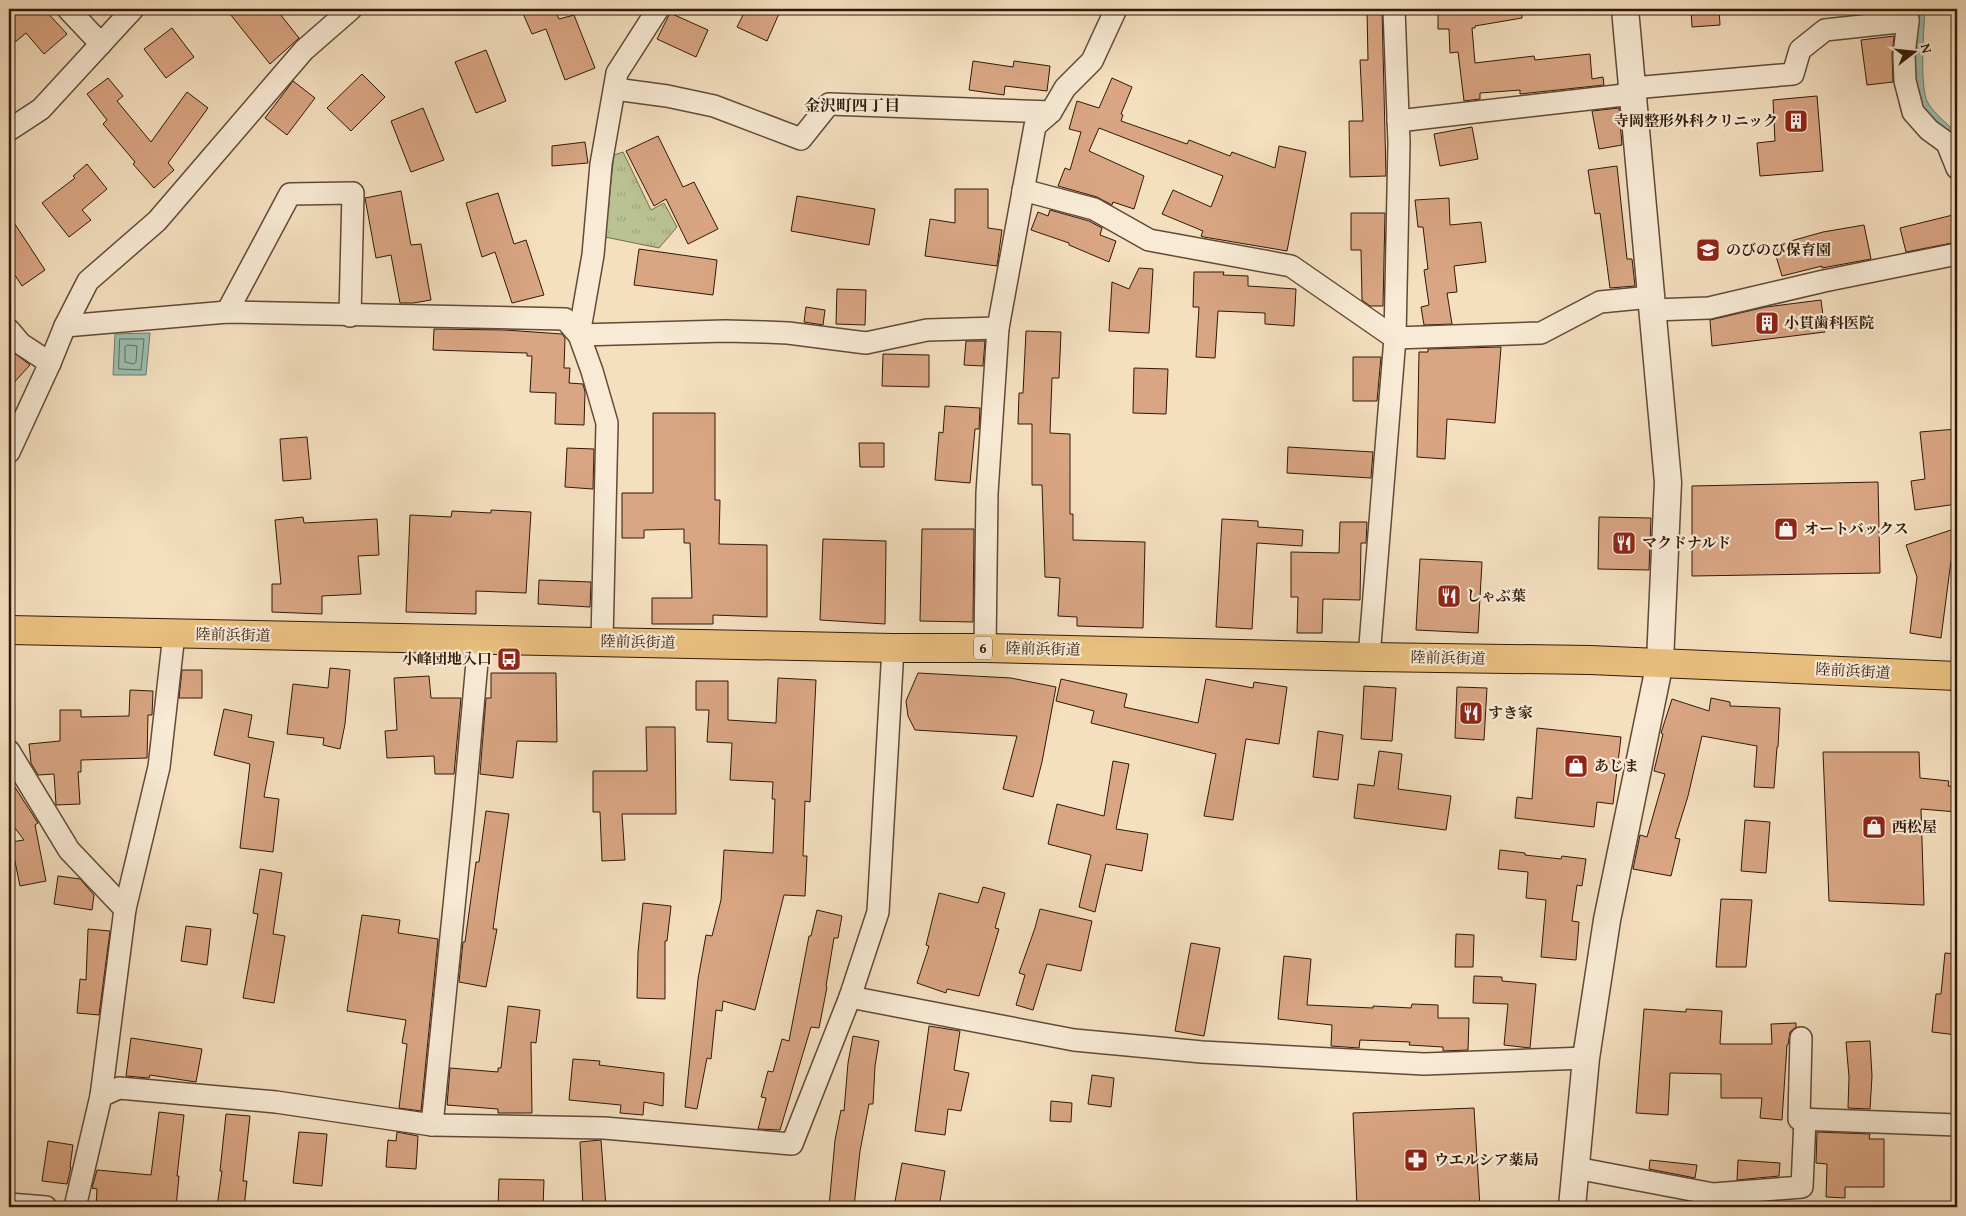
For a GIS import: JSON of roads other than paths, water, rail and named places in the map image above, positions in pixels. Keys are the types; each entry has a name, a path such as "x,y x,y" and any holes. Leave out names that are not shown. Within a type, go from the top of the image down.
{"highway":[{"name":"陸前浜街道","path":"9,630 1660,662 1957,676"}],"street":[{"path":"68,9 101,44"},
{"path":"9,130 41,109 133,9"},
{"path":"9,452 65,326 88,281 157,222 304,50 351,9"},
{"path":"579,335 593,255 601,164 617,73 658,9"},
{"path":"985,648 987,493 998,328 1035,126 1051,112 1065,88 1092,61 1116,9"},
{"path":"1369,657 1395,338 1399,143 1394,9"},
{"path":"1398,121 1633,91 1793,74 1800,50 1825,30 1907,15 1904,55 1905,81 1913,112 1929,130 1947,143 1957,168"},
{"path":"1572,1207 1586,1058 1608,920 1660,662 1668,482 1633,91 1622,16"},
{"path":"614,89 667,96 714,106 801,139 829,104 1051,112"},
{"path":"1023,190 1094,209 1149,240 1290,266 1395,338 1541,334 1600,302 1652,303 1709,308 1824,281 1957,254"},
{"path":"227,312 290,194 353,193 350,316"},
{"path":"65,326 227,312 565,319 579,335 608,423 602,641"},
{"path":"579,335 764,332 788,333 866,343 927,330 998,328"},
{"path":"9,330 21,344 50,363"},
{"path":"76,1207 101,1096 125,909 159,767 174,634"},
{"path":"432,1124 464,807 478,640"},
{"path":"101,1096 119,1088 276,1102 432,1124 604,1128 792,1144 850,997 878,912 893,648"},
{"path":"9,751 69,850 125,909"},
{"path":"850,997 1074,1040 1202,1052 1424,1064 1586,1058"},
{"path":"1801,1038 1799,1119 1957,1125"},
{"path":"1576,1168 1714,1194 1802,1187 1805,1119"},
{"path":"9,1204 46,1207"}],"water":[{"path":"1913,9 1925,9 1923,57 1925,95 1931,107 1957,135 1957,151 1914,98"},
{"path":"150,333 146,375 113,375 115,334"}],"place":[{"name":"寺岡整形外科クリニック","path":"1796,121"},
{"name":"のびのび保育園","path":"1708,250"},
{"name":"小貫歯科医院","path":"1767,323"},
{"name":"オートバックス","path":"1786,529"},
{"name":"マクドナルド","path":"1624,543"},
{"name":"しゃぶ葉","path":"1449,596"},
{"name":"小峰団地入口","path":"509,659"},
{"name":"すき家","path":"1471,713"},
{"name":"あじま","path":"1576,766"},
{"name":"西松屋","path":"1874,827"},
{"name":"ウエルシア薬局","path":"1416,1160"}],"district":[{"name":"金沢町四丁目","path":"852,105"}]}
